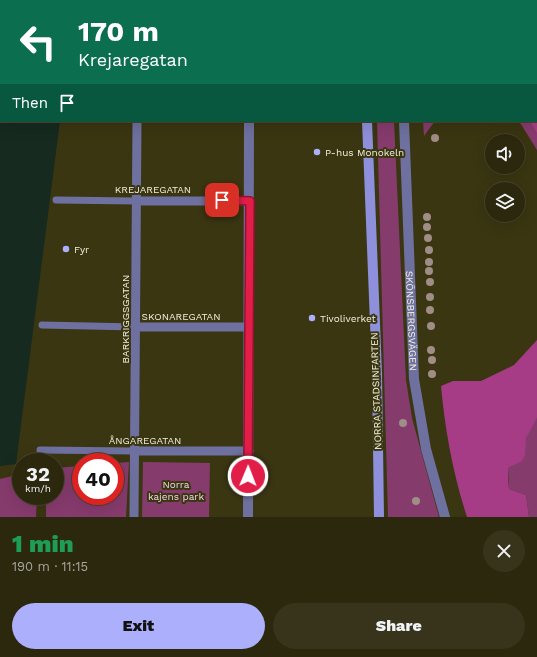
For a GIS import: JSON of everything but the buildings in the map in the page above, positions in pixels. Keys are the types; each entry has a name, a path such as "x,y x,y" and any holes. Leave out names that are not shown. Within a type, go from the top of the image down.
{"main road":[{"name":"NORRA STADSINFARTEN","path":"367,122 377,374 380,517"},
{"name":"NORRA STADSINFARTEN","path":"373,122 385,517"}],"street":[{"name":"BARKRIGGSGATAN","path":"134,517 136,122"},
{"path":"248,517 249,122"},
{"name":"SKÖNSBERGSVÄGEN","path":"404,122 414,379 426,449 445,517"},
{"name":"KREJAREGATAN","path":"56,200 250,201"},
{"name":"SKONAREGATAN","path":"42,325 249,327"},
{"name":"ÅNGAREGATAN","path":"40,450 248,451"}],"green space":[{"path":"377,122 394,122 406,380 412,418 439,517 388,517"},
{"path":"423,122 434,122 424,136"},
{"path":"520,122 537,122 537,150"},
{"path":"537,418 537,517 529,517 526,495 509,489 508,468 523,458 527,435"},
{"path":"124,462 129,462 126,517 46,517 46,505 64,505 64,467 72,467 72,505 124,505"},
{"name":"Norra kajens park","path":"143,462 210,463 209,517 142,517"},
{"path":"12,476 12,505 37,505 36,517 0,517 0,479"}],"shaded area":[{"path":"0,122 60,122 17,453 12,453 12,464 0,466"},
{"path":"531,122 537,122 537,133"},
{"path":"537,340 537,418 526,438 525,455 522,461 508,468 509,489 526,495 529,517 467,517 450,452 441,386 453,381 481,381 514,365"}],"place":[{"name":"P-hus Monokeln","path":"317,152"},
{"name":"Fyr","path":"66,249"},
{"name":"Tivoliverket","path":"312,318"}],"route":[{"path":"222,200 250,201 248,476"}]}
